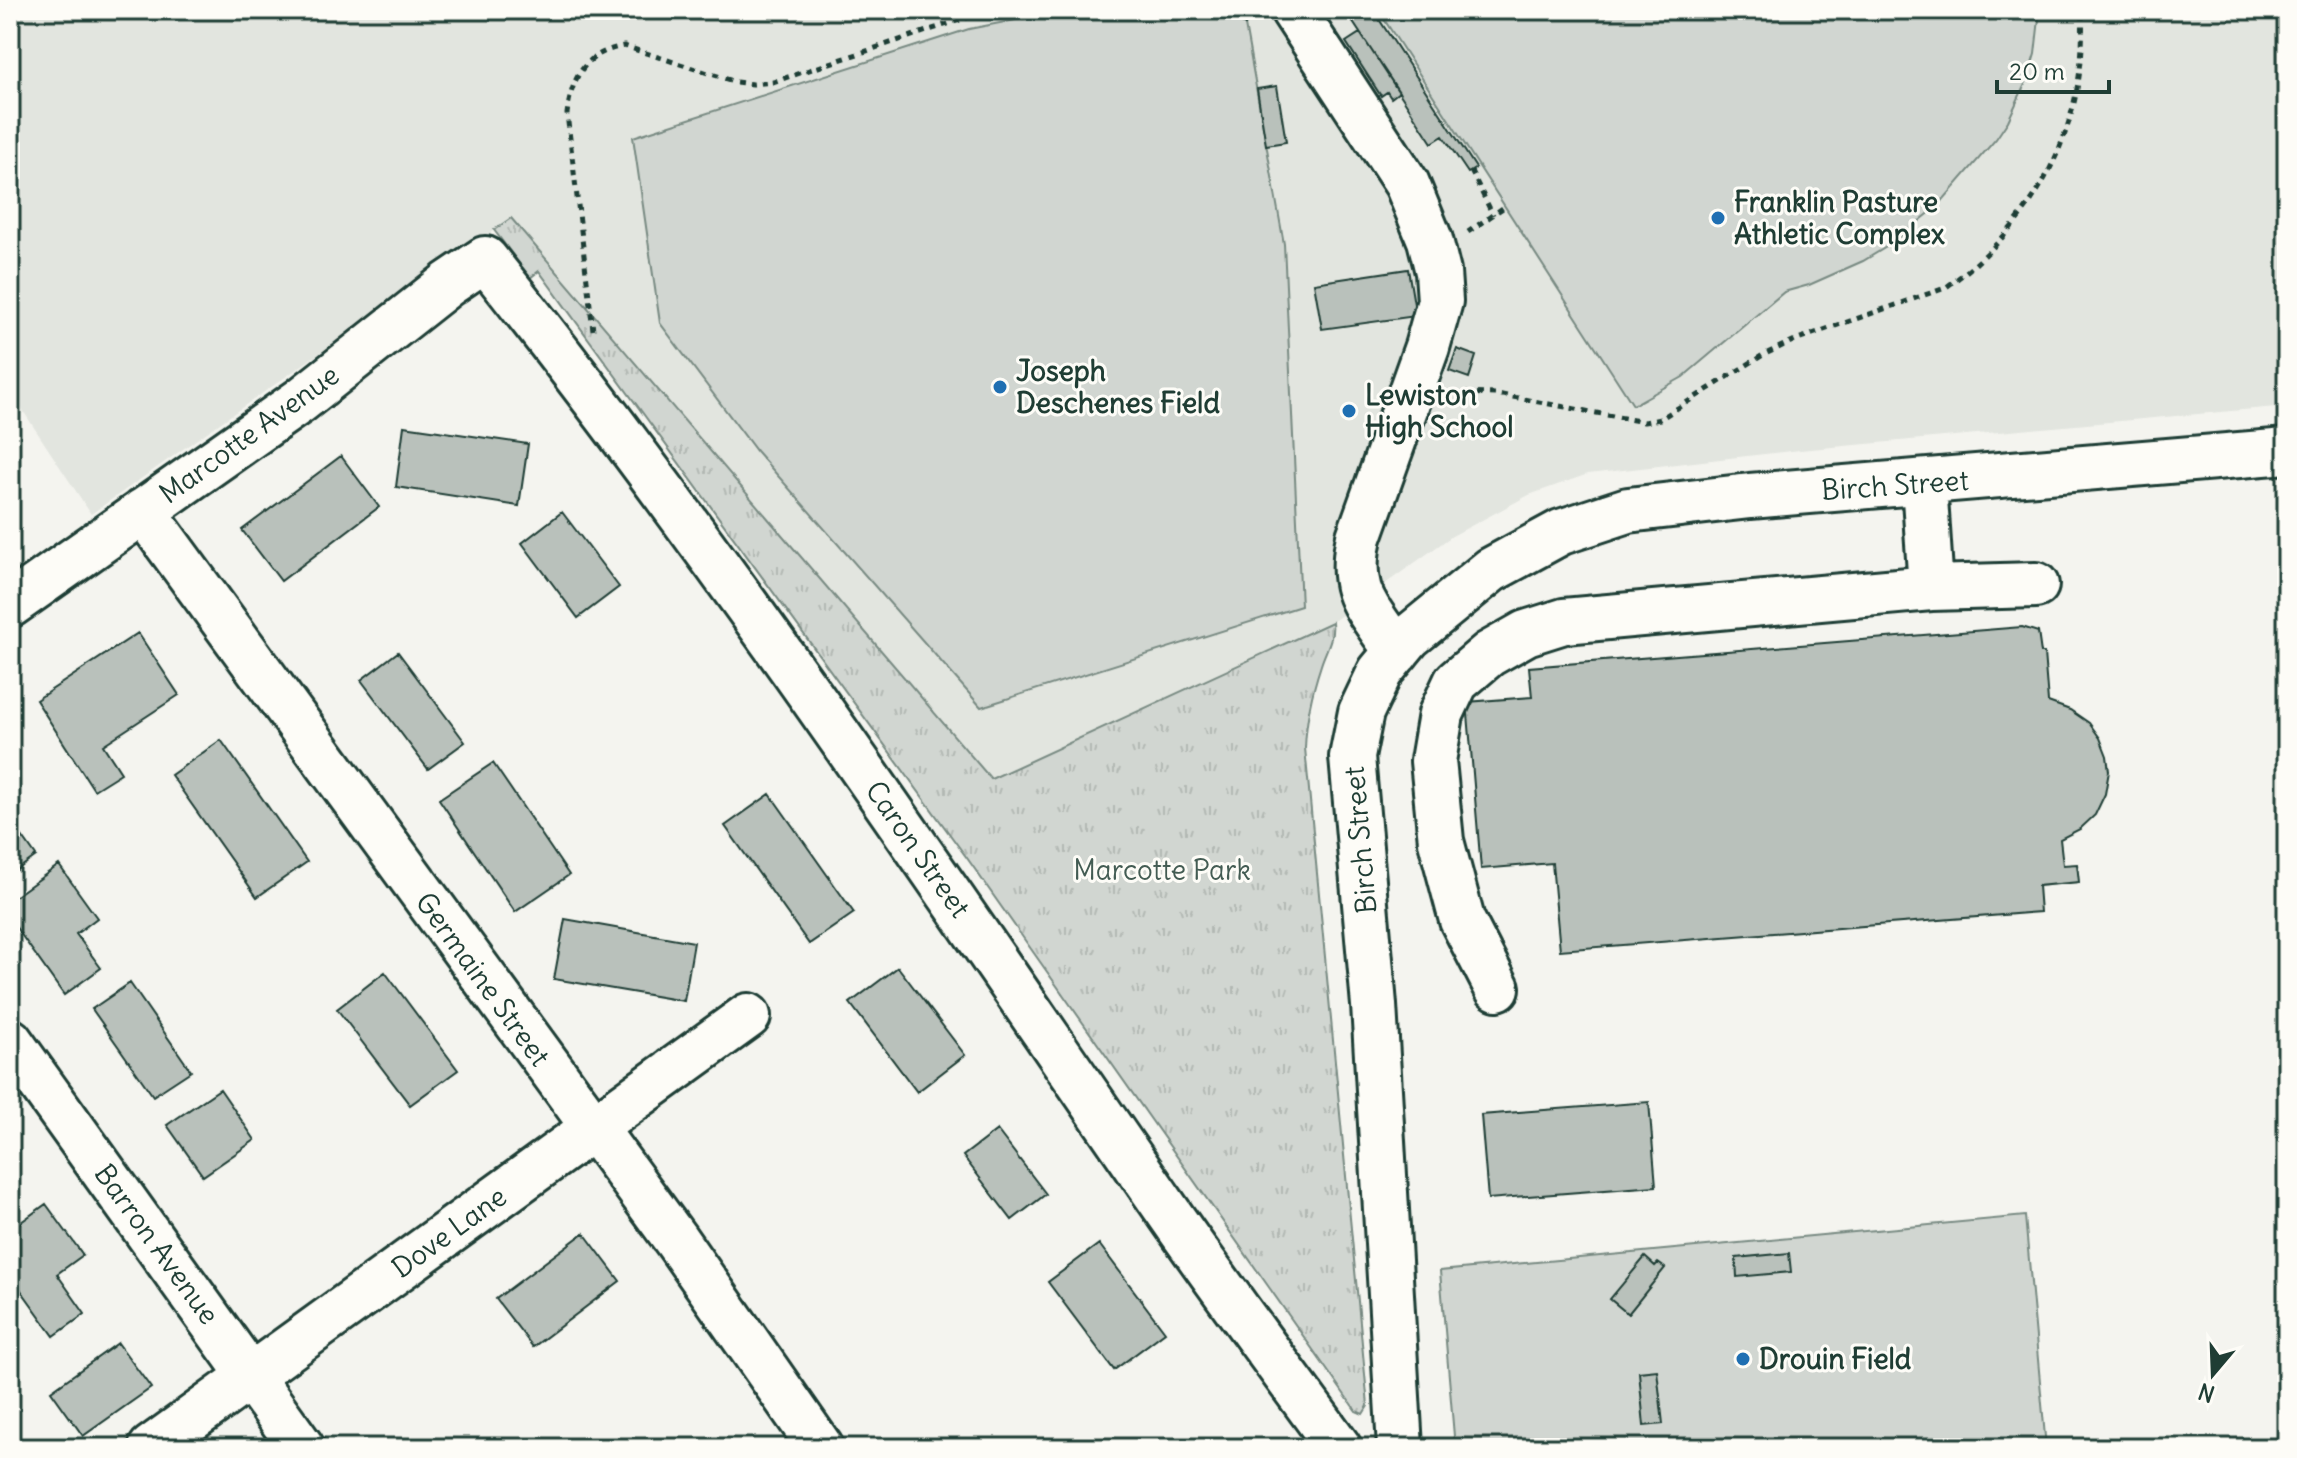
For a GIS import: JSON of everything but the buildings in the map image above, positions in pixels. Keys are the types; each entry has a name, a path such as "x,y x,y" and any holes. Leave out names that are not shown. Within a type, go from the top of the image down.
{"street":[{"path":"1293,10 1407,184 1430,240 1438,272 1440,301 1410,396 1359,537 1353,565 1358,592 1397,652"},
{"name":"Marcotte Avenue","path":"10,605 300,401 448,284 485,259"},
{"name":"Caron Street","path":"485,259 583,382 793,668 1165,1207 1339,1448"},
{"name":"Birch Street","path":"1400,1448 1374,1005 1352,757 1361,712 1380,672 1409,637 1491,570 1561,532 1628,510 2287,451"},
{"path":"1924,483 1931,588"},
{"name":"Germaine Street","path":"143,511 676,1240 821,1448"},
{"path":"1497,988 1462,920 1441,841 1433,761 1441,714 1456,682 1489,654 1526,633 1564,621 1931,588 2036,585"},
{"name":"Dove Lane","path":"151,1448 748,1016"},
{"name":"Barron Avenue","path":"10,1041 302,1448"}],"path":[{"path":"593,332 567,114 570,91 577,74 595,56 607,49 624,46 727,80 763,83 806,72 990,10"},
{"path":"1410,396 1497,394 1644,422 1660,419 1763,355 1795,340 1945,288 1964,275 2017,224 2054,163 2072,116 2078,87 2082,10"},
{"path":"1471,171 1493,215"}],"shaded area":[{"name":"Lewiston High School","path":"10,10 2287,10 2287,406 1800,450 1588,474 1529,495 1452,536 1332,622 991,779 511,218 91,514 10,391"}],"green space":[{"name":"Joseph Deschenes Field","path":"1067,10 1224,10 1245,25 1284,244 1301,606 981,707 757,452 660,323 633,137 969,29"},
{"name":"Franklin Pasture Athletic Complex","path":"1378,10 2040,10 2035,54 2008,121 1937,207 1888,246 1863,261 1809,285 1784,292 1683,377 1633,405"},
{"name":"Marcotte Park","path":"511,218 991,779 1332,622 1331,639 1310,706 1305,748 1368,1406 1363,1414 1356,1411 967,858 539,271 530,278 494,230"},
{"name":"Drouin Field","path":"2025,1216 2046,1448 1455,1448 1440,1271"}],"place":[{"name":"Franklin Pasture Athletic Complex","path":"1718,218"},
{"name":"Joseph Deschenes Field","path":"1000,387"},
{"name":"Lewiston High School","path":"1349,411"},
{"name":"Drouin Field","path":"1743,1359"}]}
